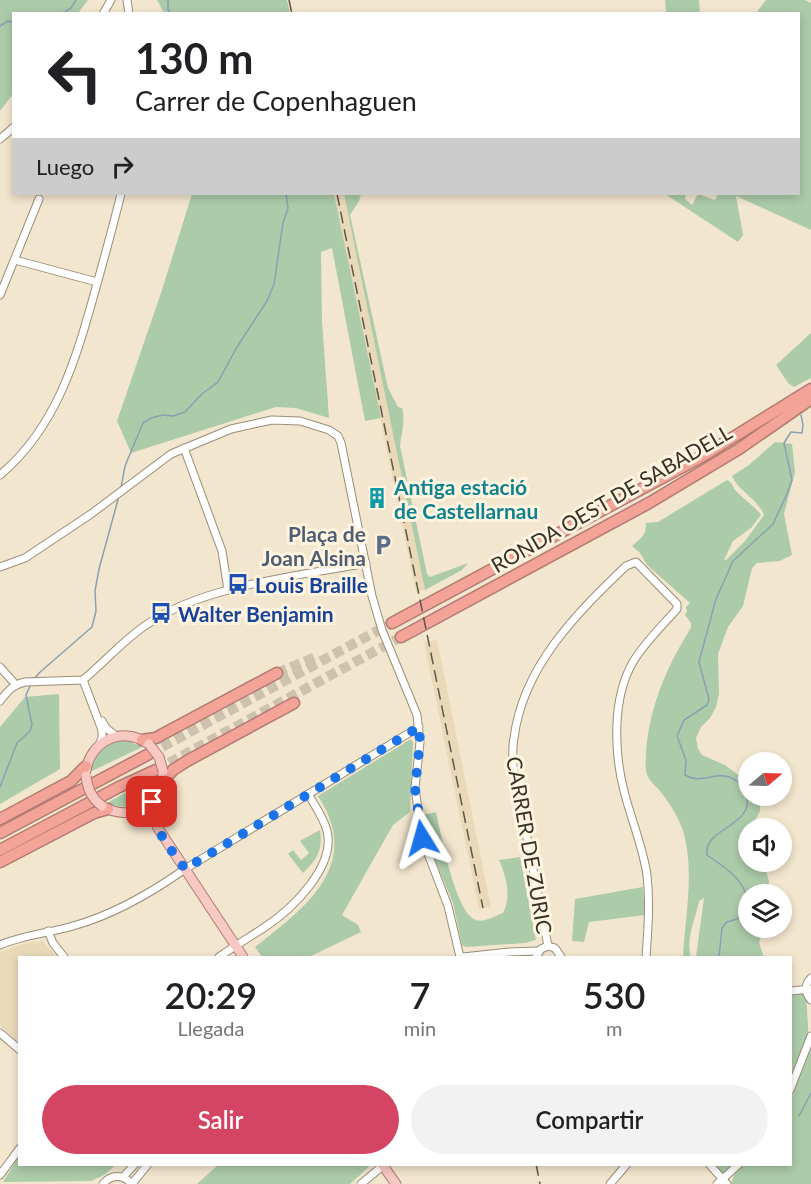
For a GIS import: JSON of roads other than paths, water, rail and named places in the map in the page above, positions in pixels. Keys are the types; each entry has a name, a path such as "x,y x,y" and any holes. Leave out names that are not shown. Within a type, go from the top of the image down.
{"highway":[{"name":"RONDA OEST DE SABADELL","path":"392,623 703,456 811,389"},
{"name":"RONDA OEST DE SABADELL","path":"401,637 649,503 730,454 811,399"},
{"path":"0,833 147,746 156,738 277,673"},
{"path":"0,850 119,787 173,770 294,704"},
{"path":"0,819 86,771"},
{"path":"0,862 105,808"}],"main road":[{"path":"116,736 130,736 147,746 159,757 160,791 152,802 144,808 123,813 105,808 92,797 88,788 86,771 93,751 99,745 116,736"},
{"path":"152,802 152,813 158,828 242,956"},
{"path":"133,812 145,817 158,828"},
{"path":"385,1166 397,1182"}],"street":[{"path":"0,139 12,129"},
{"path":"0,475 9,468 41,429 63,392 80,345 121,195"},
{"path":"0,295 39,200"},
{"path":"15,260 98,282"},
{"path":"0,567 25,558 91,514 171,454 231,429 272,420 300,421 335,434 341,443 382,630 417,715 420,742 415,788 420,827 448,906 461,956"},
{"path":"184,448 222,551 228,590"},
{"name":"CARRER DE ZURIC","path":"548,946 513,766 514,738 527,690 558,637 585,606 626,566 636,562 677,604 677,609 632,664 620,700 617,730 623,788 646,875 649,909 646,956"},
{"path":"0,701 9,689 25,682 83,680 148,623 197,599 228,590 366,563"},
{"path":"0,667 16,685"},
{"path":"83,680 102,730 99,745"},
{"path":"97,714 106,728 116,736"},
{"path":"0,945 97,918 155,890 185,869 419,727"},
{"path":"221,956 267,926 285,911 312,883 324,861 329,845 327,830 322,817 308,795"},
{"path":"48,931 63,956"},
{"path":"469,956 509,951 537,954 548,946 555,948 562,956"},
{"path":"811,978 806,984 811,1000"},
{"path":"792,991 808,990"},
{"path":"1,1035 18,1048"},
{"path":"792,1085 811,1036"},
{"path":"0,1175 18,1151"},
{"path":"123,1177 133,1166"},
{"path":"103,1184 112,1177 123,1177 132,1184 146,1166"},
{"path":"361,1184 382,1166"},
{"path":"610,1184 625,1166"},
{"path":"711,1166 722,1182 737,1166"}],"waterway":[{"path":"64,12 71,8 76,0"},
{"path":"168,0 169,12"},
{"path":"0,26 8,21 12,22"},
{"path":"121,488 125,466 143,423 151,418 163,415 173,416 185,412 202,394 218,382 237,347 267,301 274,284 283,223 288,208 286,195"},
{"path":"741,884 727,869 707,855 712,839 742,815 747,807 746,793 734,779 726,776 699,779 685,775 686,760 677,736 684,720 707,705 709,699 699,662 716,599 733,561 773,524 786,496 792,480 784,443 791,432 802,433 801,415"},
{"path":"35,678 92,627 96,611 95,591 99,569 119,496"},
{"path":"0,787 17,743 30,731 32,725 26,695 31,684"},
{"path":"719,956 722,928 727,922 738,918"},
{"path":"799,1116 811,1093"}],"tunnel":[{"path":"149,754 392,623"},
{"path":"156,770 401,637"},
{"path":"277,673 318,656"}],"railway":[{"path":"289,0 292,12"},
{"path":"337,195 483,908"},
{"path":"536,1166 540,1184"}],"place":[{"name":"Antiga estació de Castellarnau","path":"377,498"},
{"name":"Plaça de Joan Alsina","path":"383,545"},
{"name":"Louis Braille","path":"238,584"},
{"name":"Walter Benjamin","path":"161,613"}]}
